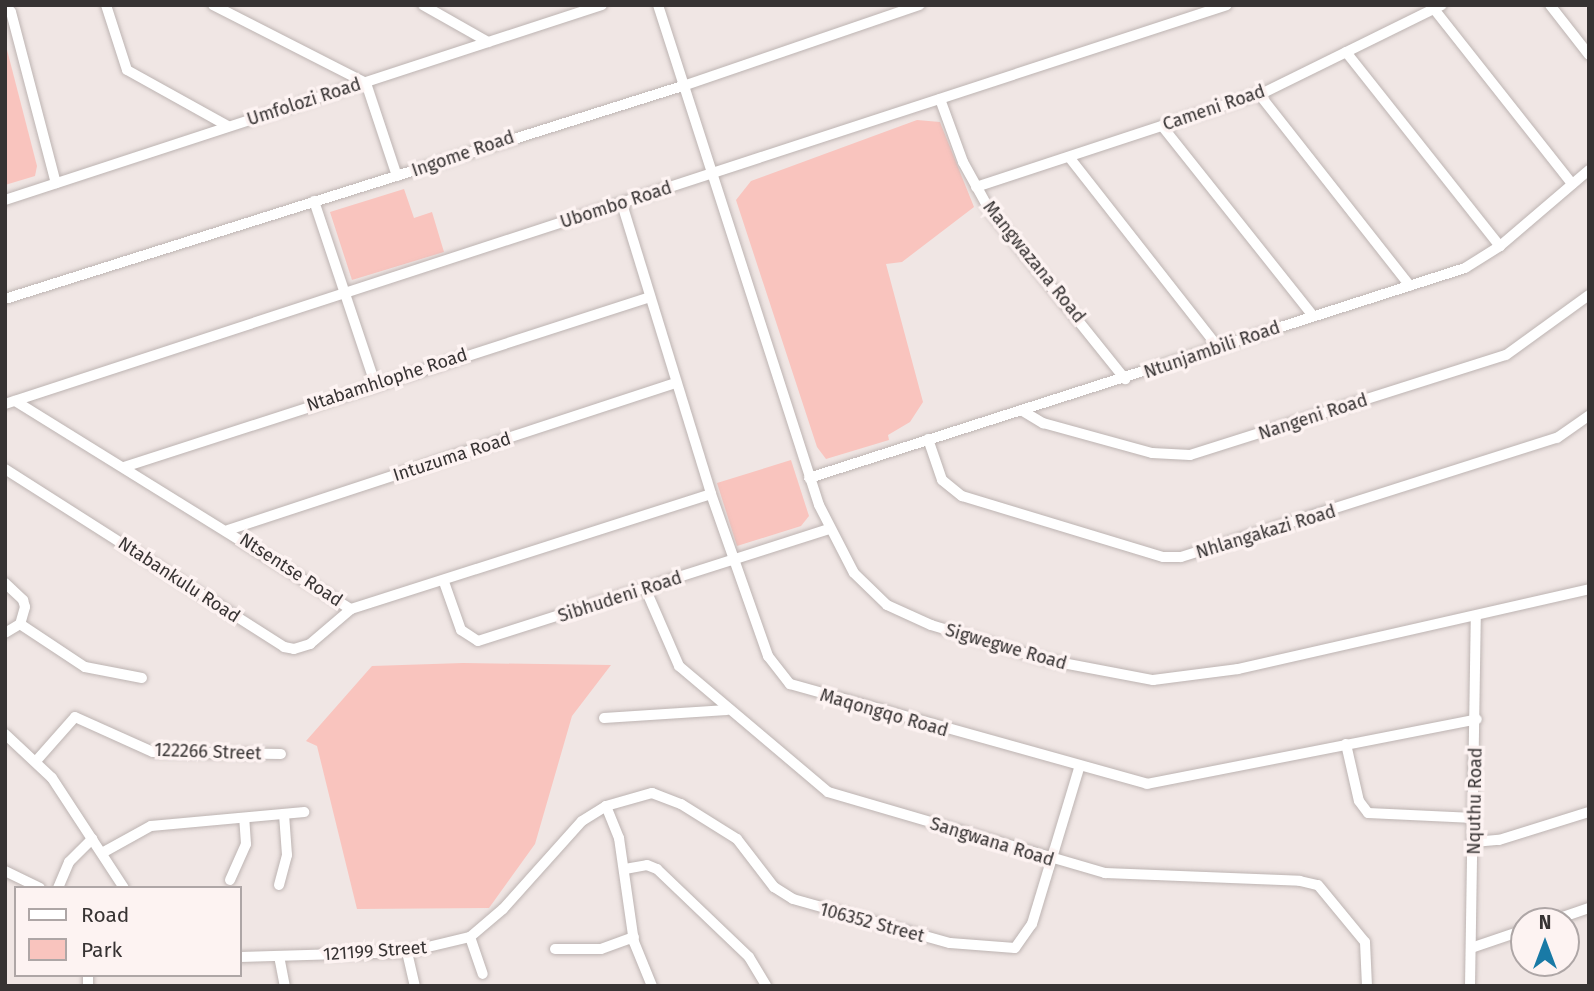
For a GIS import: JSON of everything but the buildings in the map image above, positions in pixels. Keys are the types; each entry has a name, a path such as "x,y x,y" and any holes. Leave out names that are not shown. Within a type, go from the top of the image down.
{"street":[{"path":"106,5 127,70 228,126"},
{"path":"213,5 366,83 397,176"},
{"path":"423,5 488,42"},
{"name":"Umfolozi Road","path":"5,200 602,5"},
{"name":"Sigwegwe Road","path":"658,5 686,85 711,173 809,478 829,529 854,573 873,593 908,616 1047,660 1132,680 1212,674 1589,589"},
{"name":"Ingome Road","path":"5,299 686,85 920,5"},
{"name":"Ubombo Road","path":"10,402 1227,5"},
{"path":"1550,5 1589,55"},
{"path":"1438,7 1573,184"},
{"name":"Cameni Road","path":"976,187 1259,94 1438,7"},
{"path":"12,8 56,183"},
{"path":"1346,52 1500,246"},
{"path":"1259,94 1410,286"},
{"name":"Mangwazana Road","path":"940,99 976,187 1125,379"},
{"path":"1162,126 1313,316"},
{"path":"1069,157 1219,348"},
{"name":"Ntunjambili Road","path":"809,478 1465,268 1500,246 1589,170"},
{"path":"314,201 375,383"},
{"name":"Maqongqo Road","path":"622,204 711,494 768,656 790,684 1079,768 1161,784 1477,719"},
{"name":"Nangeni Road","path":"1021,410 1043,423 1152,453 1189,455 1506,355 1589,295"},
{"name":"Ntabamhlophe Road","path":"124,467 375,383 650,296"},
{"name":"Intuzuma Road","path":"228,530 675,383"},
{"name":"Ntsentse Road","path":"10,402 228,530 351,609 444,582 711,494"},
{"name":"Nhlangakazi Road","path":"928,439 942,480 962,496 1163,557 1181,557 1558,438 1589,416"},
{"name":"Ntabankulu Road","path":"5,469 284,647 310,644 351,609"},
{"name":"Sibhudeni Road","path":"444,582 461,630 478,641 646,590 829,529"},
{"path":"5,583 23,600 20,624"},
{"name":"Sangwana Road","path":"646,590 679,666 727,710 837,797 1048,859 1130,876 1300,881 1318,885 1365,942 1367,986"},
{"name":"Nquthu Road","path":"1470,986 1477,719 1476,616"},
{"path":"5,633 20,624"},
{"path":"20,624 85,667 142,678"},
{"path":"604,718 727,710"},
{"name":"122266 Street","path":"37,760 75,717 153,752 281,754"},
{"path":"5,734 37,760 123,886"},
{"path":"1346,744 1359,801 1368,813 1474,818"},
{"name":"106352 Street","path":"470,937 503,909 582,821 606,806 643,794 667,798 737,839 774,887 793,899 950,943 999,950 1014,948 1027,935 1048,859 1079,768"},
{"path":"606,806 625,869 634,937 652,986"},
{"path":"102,853 151,826 304,812"},
{"path":"1474,842 1499,841 1589,812"},
{"path":"279,885 287,855 284,814"},
{"path":"230,880 246,844 244,818"},
{"path":"59,886 69,862 92,839"},
{"path":"625,869 647,865 657,869 749,957 766,985"},
{"path":"5,871 36,886"},
{"path":"1471,948 1510,935"},
{"path":"470,937 483,974"},
{"name":"121199 Street","path":"242,957 407,952 470,937"},
{"path":"555,948 601,949 634,937"},
{"path":"407,952 415,986"},
{"path":"279,956 285,986"}],"green space":[{"path":"5,42 37,166 35,176 5,185"},
{"path":"917,120 940,122 974,207 902,262 886,264 923,402 910,422 888,435 889,440 826,459 817,447 736,200 751,181"},
{"path":"404,189 414,218 432,212 444,252 352,280 330,212"},
{"path":"791,460 809,516 801,526 737,546 717,483"},
{"path":"463,663 611,665 572,716 535,844 489,908 357,909 317,746 306,741 372,666"}]}
